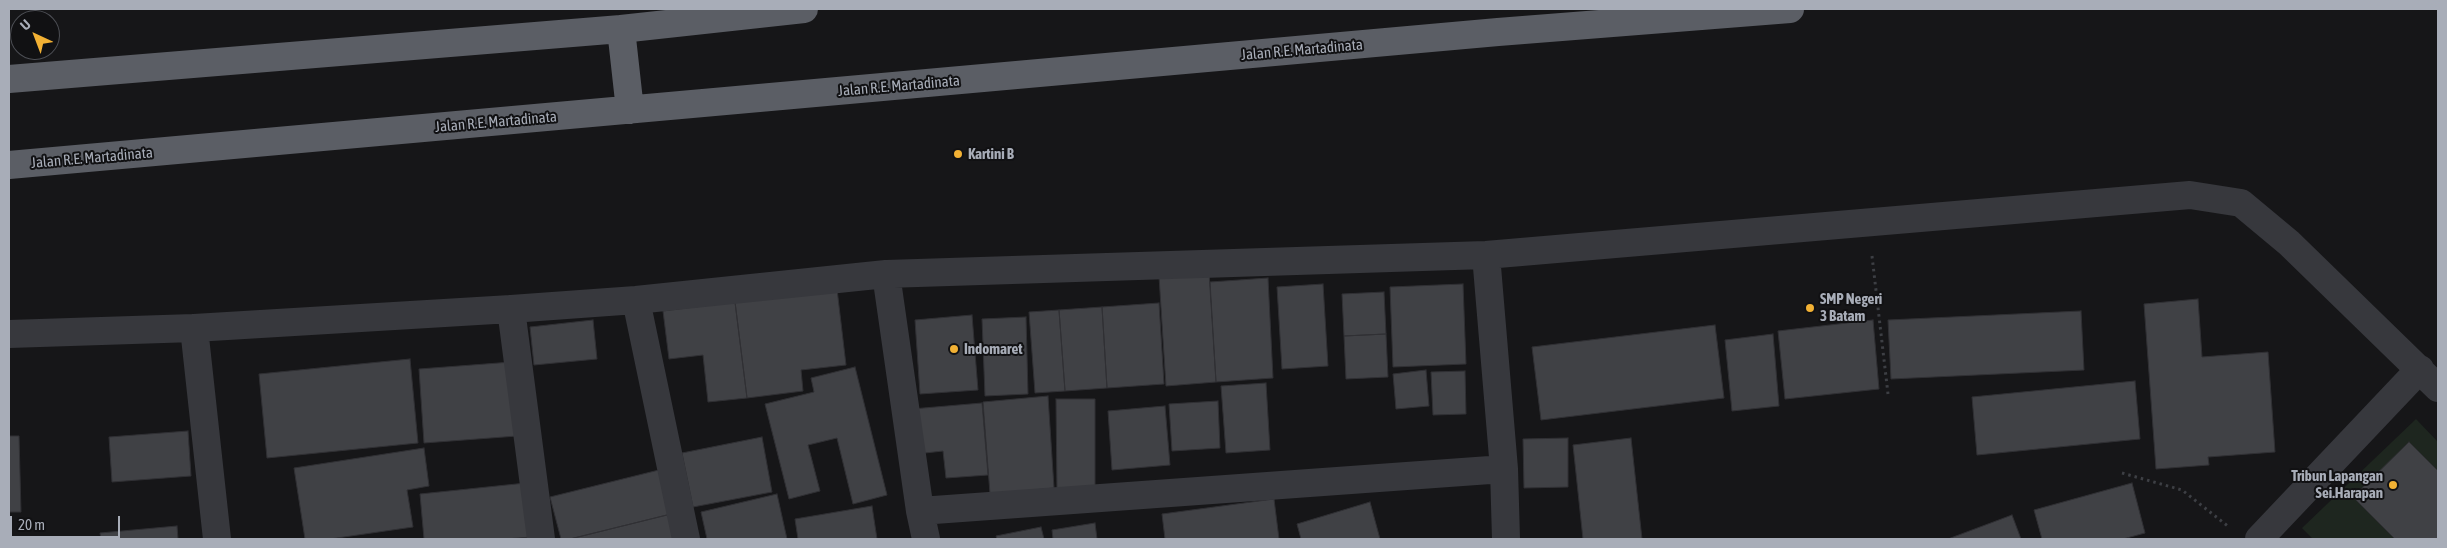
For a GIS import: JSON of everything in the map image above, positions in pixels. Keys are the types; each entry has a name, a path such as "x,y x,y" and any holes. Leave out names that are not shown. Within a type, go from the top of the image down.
{"highway":[{"path":"9,79 621,29 804,9"},
{"name":"Jalan R.E. Martadinata","path":"9,165 1508,31 1790,9"},
{"path":"621,29 630,110"}],"street":[{"path":"9,334 194,328 511,310 636,300 886,274 1486,255 2190,195 2241,203 2289,243 2429,378 2248,536"},
{"path":"1486,255 1504,470 1506,539"},
{"path":"886,274 920,510 926,539"},
{"path":"636,300 686,539"},
{"path":"511,310 541,539"},
{"path":"194,328 217,539"},
{"path":"920,510 1504,470"}],"path":[{"path":"1868,223 1888,394"},
{"path":"2122,474 2182,490 2248,536"}],"shaded area":[{"name":"Tribun Lapangan Sei.Harapan","path":"2416,419 2438,442 2438,539 2313,539 2302,528"}],"building":[{"path":"1209,272 1216,382 1166,386 1159,276"},
{"path":"1268,278 1273,378 1216,382 1210,282"},
{"path":"1323,284 1328,366 1282,369 1277,287"},
{"path":"1463,284 1466,364 1393,367 1390,287"},
{"path":"837,289 846,365 801,370 803,391 747,398 735,302"},
{"path":"1384,292 1386,334 1344,336 1342,294"},
{"path":"2198,299 2202,357 2268,352 2275,452 2208,457 2209,465 2156,469 2144,304"},
{"path":"735,302 747,398 708,402 703,355 669,359 663,311"},
{"path":"1159,303 1164,384 1107,388 1102,307"},
{"path":"1102,307 1107,388 1065,391 1059,310"},
{"path":"1059,310 1065,391 1035,393 1029,312"},
{"path":"2081,311 2084,370 1891,379 1888,320"},
{"path":"972,315 978,390 920,394 915,320"},
{"path":"1026,317 1028,394 985,396 982,319"},
{"path":"593,320 597,359 534,365 530,327"},
{"path":"1873,320 1879,389 1785,399 1778,331"},
{"path":"1715,325 1724,398 1541,420 1532,347"},
{"path":"1386,334 1388,377 1346,379 1344,336"},
{"path":"1773,334 1779,406 1732,411 1725,340"},
{"path":"410,359 418,443 267,458 259,374"},
{"path":"512,362 517,436 424,443 419,369"},
{"path":"855,367 887,495 853,504 837,438 808,445 820,491 789,499 765,404 814,392 811,378"},
{"path":"1426,370 1429,406 1396,409 1393,374"},
{"path":"1465,371 1466,414 1433,415 1431,372"},
{"path":"2135,381 2140,439 1977,455 1972,397"},
{"path":"1266,383 1270,450 1226,453 1221,386"},
{"path":"1048,396 1054,488 990,494 983,402"},
{"path":"1056,399 1095,399 1095,490 1057,491"},
{"path":"1218,401 1220,448 1172,451 1169,404"},
{"path":"982,403 988,475 946,478 943,451 916,454 912,409"},
{"path":"1165,406 1170,465 1112,470 1108,411"},
{"path":"188,431 191,476 112,482 109,437"},
{"path":"9,436 19,436 21,512 9,512"},
{"path":"762,437 772,492 693,507 682,453"},
{"path":"1568,438 1568,487 1524,488 1523,439"},
{"path":"1631,438 1642,539 1583,539 1573,445"},
{"path":"2409,442 2438,471 2438,539 2395,539 2353,497"},
{"path":"424,448 429,486 407,490 413,527 330,539 305,539 294,468"},
{"path":"659,470 671,514 570,539 561,539 550,497"},
{"path":"526,483 532,537 424,539 420,494"},
{"path":"2132,483 2145,533 2123,539 2042,539 2034,510"},
{"path":"777,494 787,539 707,539 701,512"},
{"path":"1274,499 1279,539 1165,539 1162,514"},
{"path":"1370,502 1380,539 1301,539 1297,524"},
{"path":"872,506 877,539 798,539 795,519"},
{"path":"671,514 677,539 570,539"},
{"path":"2012,515 2021,539 1948,539"},
{"path":"1095,523 1097,539 1053,539 1052,530"},
{"path":"177,526 178,539 101,539 100,533"},
{"path":"1041,527 1044,539 997,539 996,536"}],"place":[{"name":"Kartini B","path":"958,154"},
{"name":"SMP Negeri 3 Batam","path":"1810,308"},
{"name":"Indomaret","path":"954,349"},
{"name":"Tribun Lapangan Sei.Harapan","path":"2393,485"}]}
